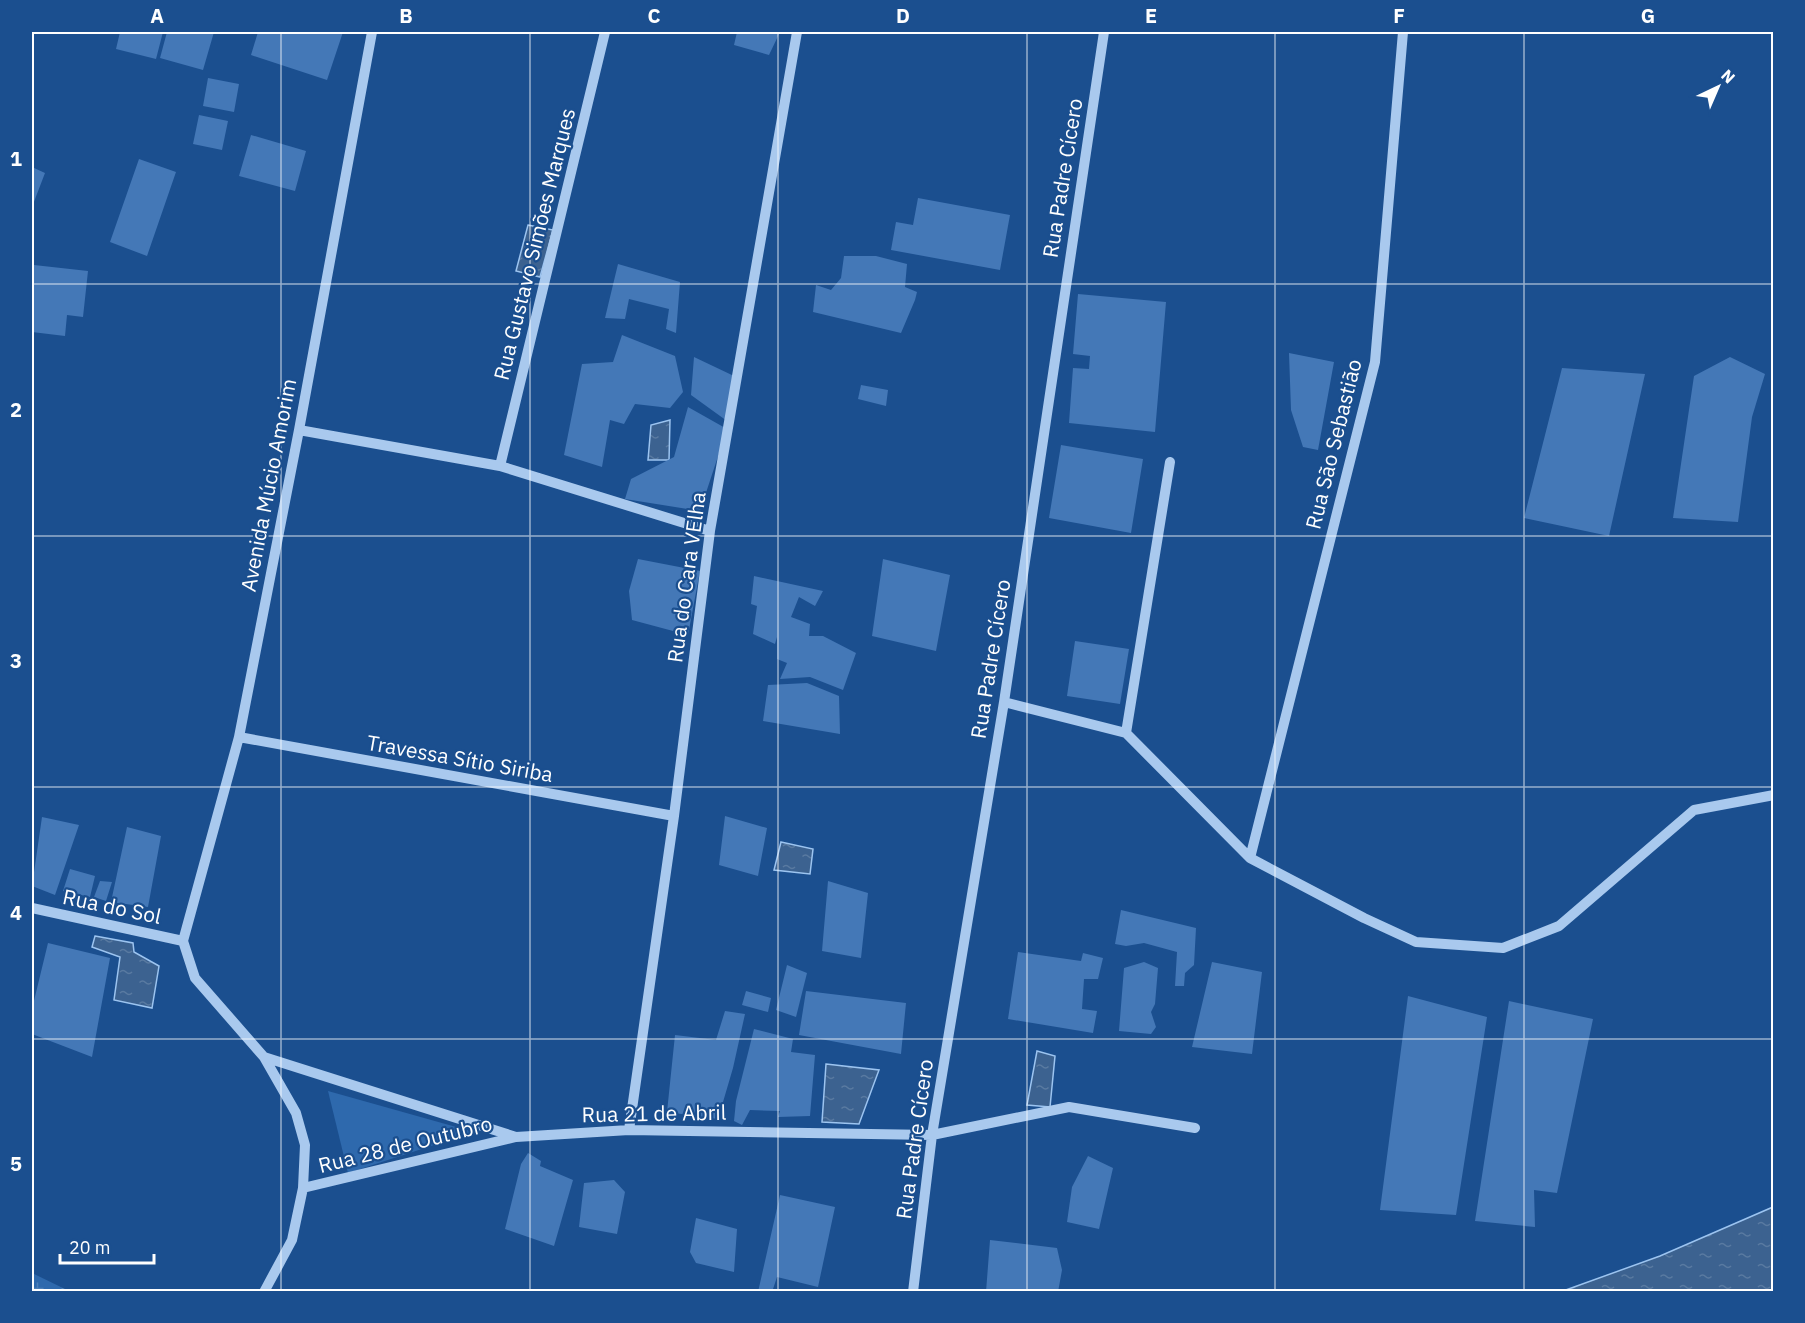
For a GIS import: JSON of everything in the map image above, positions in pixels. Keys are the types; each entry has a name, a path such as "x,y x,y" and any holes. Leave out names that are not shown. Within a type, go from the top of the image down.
{"street":[{"name":"Avenida Múcio Amorim","path":"183,941 239,737 299,430 372,32"},
{"name":"Rua Gustavo Simões Marques","path":"500,466 605,32"},
{"name":"Rua do Cara VElha","path":"629,1130 674,816 710,531 797,32"},
{"name":"Rua Padre Cícero","path":"913,1292 932,1136 1004,702 1104,32"},
{"name":"Rua São Sebastião","path":"1250,858 1375,362 1403,32"},
{"path":"299,430 500,466 710,531"},
{"path":"1126,733 1170,462"},
{"path":"1004,702 1126,733 1250,858 1364,918 1416,942 1503,948 1559,926 1695,810 1773,795"},
{"name":"Travessa Sítio Siriba","path":"239,737 674,816"},
{"name":"Rua do Sol","path":"32,908 183,941"},
{"path":"183,941 195,978 264,1057"},
{"name":"Rua 21 de Abril","path":"264,1057 516,1137 629,1130 932,1136 1069,1107 1195,1128"},
{"name":"Rua 28 de Outubro","path":"264,1057 296,1113 305,1145 303,1188 292,1240 264,1292"},
{"name":"Rua 28 de Outubro","path":"303,1188 516,1137"}],"green space":[{"path":"328,1091 474,1132 348,1173"},
{"path":"32,1273 69,1291 32,1291"}],"water":[{"path":"528,225 553,230 540,277 516,271"},
{"path":"670,420 669,460 648,460 651,425"},
{"path":"781,842 813,849 810,874 774,870"},
{"path":"95,936 133,943 134,952 159,966 152,1008 114,1000 120,957 92,947"},
{"path":"1037,1051 1055,1056 1050,1107 1027,1105"},
{"path":"826,1064 879,1070 859,1124 822,1122"},
{"path":"1773,1207 1773,1291 1563,1291 1660,1256"}],"building":[{"path":"120,32 163,32 156,59 116,49"},
{"path":"167,32 214,32 203,70 160,58"},
{"path":"258,32 343,32 327,80 251,55"},
{"path":"737,32 780,32 769,55 734,45"},
{"path":"208,78 239,84 234,112 203,106"},
{"path":"199,115 228,121 222,150 193,144"},
{"path":"251,135 306,151 295,191 239,176"},
{"path":"139,159 176,172 147,256 110,242"},
{"path":"32,167 45,173 32,207"},
{"path":"918,198 1010,215 1000,270 891,250 896,222 913,225"},
{"path":"844,256 876,256 907,264 905,287 917,292 901,333 813,312 816,285 831,290 841,278"},
{"path":"618,264 680,282 676,333 666,329 669,309 629,299 625,319 605,318"},
{"path":"34,265 88,271 83,317 67,315 65,336 32,332"},
{"path":"1078,294 1166,302 1155,432 1069,423 1073,368 1089,369 1090,356 1073,354"},
{"path":"622,335 675,356 683,392 670,408 635,404 624,424 610,420 602,467 564,455 582,364 613,362"},
{"path":"1289,353 1334,362 1318,450 1303,447 1291,410"},
{"path":"694,357 734,376 727,421 691,395"},
{"path":"1730,357 1765,374 1752,417 1738,522 1673,518 1694,376"},
{"path":"1562,368 1645,374 1609,536 1524,518"},
{"path":"861,385 888,390 886,406 858,399"},
{"path":"688,407 727,429 700,511 625,499 631,479 674,457"},
{"path":"1061,445 1143,459 1131,533 1049,518"},
{"path":"638,559 700,571 688,635 632,620 629,591"},
{"path":"883,559 950,575 936,651 872,636"},
{"path":"754,576 823,591 815,606 799,597 791,617 810,624 809,636 823,636 856,653 843,690 810,677 780,679 787,663 777,659 777,637 775,644 753,634 757,606 751,604"},
{"path":"1075,641 1129,649 1120,704 1067,696"},
{"path":"807,683 839,696 840,734 763,721 768,685"},
{"path":"725,816 767,828 758,876 719,865"},
{"path":"42,817 79,825 55,895 32,886"},
{"path":"127,827 161,836 148,907 111,902"},
{"path":"70,869 95,876 90,897 63,891"},
{"path":"100,881 112,882 106,901 94,897"},
{"path":"828,881 868,893 861,958 822,951"},
{"path":"1121,910 1196,928 1194,965 1185,973 1184,986 1175,986 1177,952 1144,943 1126,946 1115,944"},
{"path":"48,943 110,958 92,1057 32,1034 32,1009"},
{"path":"1018,952 1081,961 1083,953 1103,958 1098,979 1084,979 1082,1009 1097,1011 1093,1033 1008,1019"},
{"path":"1144,962 1158,968 1155,1004 1151,1012 1156,1027 1151,1034 1119,1031 1124,968"},
{"path":"1212,962 1262,972 1252,1054 1192,1047"},
{"path":"787,965 807,973 796,1017 776,1010"},
{"path":"746,991 771,998 768,1012 742,1005"},
{"path":"806,991 906,1003 901,1054 799,1035"},
{"path":"1408,996 1487,1017 1456,1215 1380,1210"},
{"path":"1509,1001 1593,1019 1557,1193 1534,1190 1535,1227 1475,1221"},
{"path":"725,1011 745,1014 733,1068 718,1119 667,1112 675,1035 716,1040"},
{"path":"754,1029 793,1039 791,1052 815,1055 810,1116 778,1117 780,1111 750,1110 742,1125 734,1121 736,1101"},
{"path":"528,1153 541,1161 540,1166 573,1180 554,1246 505,1229 521,1164"},
{"path":"1088,1156 1113,1168 1099,1229 1067,1222 1072,1187"},
{"path":"614,1180 625,1192 617,1234 579,1227 584,1183"},
{"path":"780,1195 835,1207 818,1287 777,1277 772,1292 758,1292"},
{"path":"696,1218 737,1229 734,1272 696,1263 690,1252"},
{"path":"990,1240 1057,1248 1062,1270 1058,1292 986,1292"}]}
